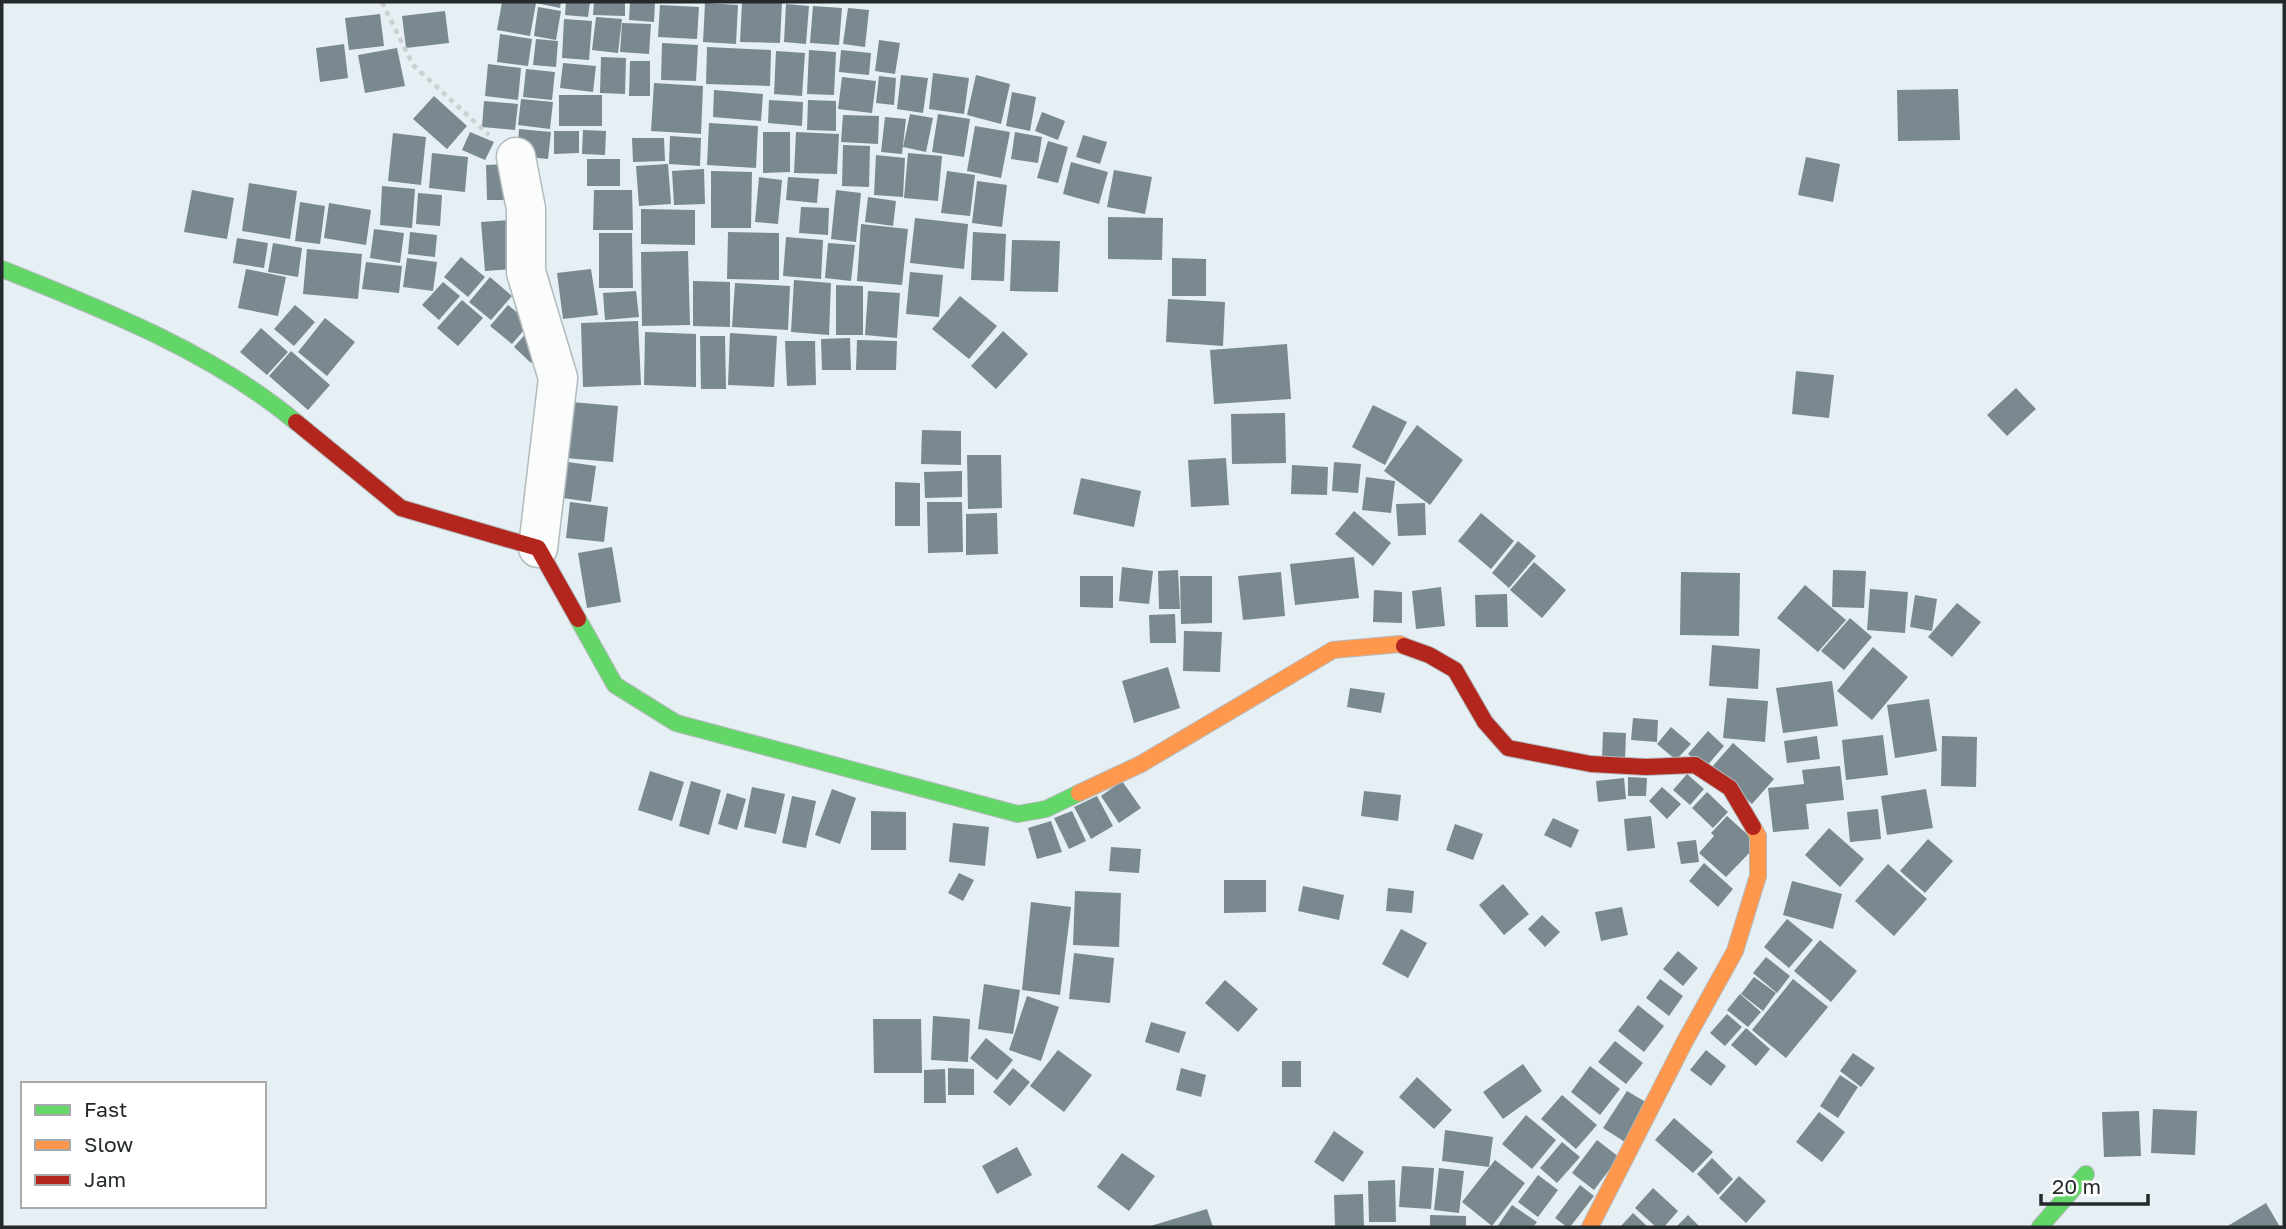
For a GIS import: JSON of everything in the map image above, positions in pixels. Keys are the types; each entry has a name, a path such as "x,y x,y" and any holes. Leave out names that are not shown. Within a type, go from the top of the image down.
{"street":[{"path":"516,157 526,209 526,272 558,378 538,548 615,685 676,723 1018,814 1046,809 1141,764 1333,650 1400,644 1429,655 1455,670 1485,722 1508,748 1591,764 1646,767 1695,765 1730,788 1759,836 1758,876 1735,951 1684,1043 1590,1227"},
{"path":"2,269 67,295 202,359 271,401 401,508 538,548"},
{"path":"2040,1227 2086,1174"}],"path":[{"path":"382,2 413,65 473,122 516,157"}],"building":[{"path":"502,2 561,2 560,8 536,3 530,36 497,30"},
{"path":"566,2 590,2 588,17 565,15"},
{"path":"594,2 625,2 625,16 593,15"},
{"path":"630,2 655,2 654,22 629,20"},
{"path":"742,2 782,2 780,43 740,42"},
{"path":"705,3 738,5 736,44 703,42"},
{"path":"786,4 809,6 806,44 784,42"},
{"path":"660,5 699,7 697,39 658,37"},
{"path":"813,6 842,8 839,45 810,43"},
{"path":"538,7 561,11 556,40 534,36"},
{"path":"848,8 869,10 865,47 843,44"},
{"path":"445,11 449,43 406,48 402,16"},
{"path":"380,14 384,46 349,50 345,18"},
{"path":"596,17 622,19 618,53 592,50"},
{"path":"564,19 592,21 589,60 562,58"},
{"path":"622,23 651,24 649,54 620,52"},
{"path":"500,34 532,39 528,66 497,62"},
{"path":"536,39 558,41 556,67 533,65"},
{"path":"879,40 900,43 895,74 875,71"},
{"path":"662,43 698,45 696,81 661,80"},
{"path":"344,44 348,78 320,82 316,48"},
{"path":"707,47 771,50 770,86 706,84"},
{"path":"397,48 405,86 365,93 358,55"},
{"path":"809,50 836,52 834,95 807,94"},
{"path":"841,50 871,53 869,75 839,72"},
{"path":"776,51 805,53 802,96 774,94"},
{"path":"601,57 626,58 625,94 600,93"},
{"path":"630,61 650,61 650,96 629,96"},
{"path":"563,63 596,66 593,92 560,88"},
{"path":"488,64 521,68 518,100 485,96"},
{"path":"526,69 555,72 552,100 523,97"},
{"path":"933,73 969,78 964,114 929,109"},
{"path":"901,75 928,78 923,113 897,109"},
{"path":"976,75 1010,84 1001,124 967,115"},
{"path":"879,76 896,78 894,105 876,103"},
{"path":"842,77 876,81 872,113 838,109"},
{"path":"654,83 703,86 701,134 651,131"},
{"path":"1958,89 1960,140 1898,141 1897,90"},
{"path":"714,90 763,94 761,121 713,117"},
{"path":"1012,92 1036,97 1030,131 1006,126"},
{"path":"559,95 602,95 602,126 559,126"},
{"path":"434,96 467,126 447,149 413,119"},
{"path":"521,99 553,102 550,129 518,125"},
{"path":"769,100 803,102 802,126 768,123"},
{"path":"808,100 836,101 836,131 807,130"},
{"path":"484,101 518,104 515,130 482,127"},
{"path":"1042,112 1065,121 1058,140 1035,131"},
{"path":"910,114 933,118 926,152 903,147"},
{"path":"938,114 970,119 964,157 932,152"},
{"path":"843,115 879,116 878,144 841,142"},
{"path":"885,117 906,119 902,154 881,152"},
{"path":"709,123 758,126 756,168 707,165"},
{"path":"975,126 1010,132 1001,178 967,171"},
{"path":"519,129 551,132 548,159 517,156"},
{"path":"583,130 606,131 605,155 582,154"},
{"path":"554,131 579,131 579,153 554,154"},
{"path":"470,132 494,142 485,160 462,150"},
{"path":"763,132 790,132 790,172 763,173"},
{"path":"796,132 839,134 837,174 794,173"},
{"path":"1015,132 1042,137 1038,163 1011,159"},
{"path":"393,133 426,137 421,185 388,181"},
{"path":"1083,135 1107,142 1100,164 1076,157"},
{"path":"670,136 701,138 700,166 669,164"},
{"path":"632,138 664,138 665,161 633,162"},
{"path":"1048,141 1068,147 1058,183 1037,178"},
{"path":"843,145 870,146 869,187 842,186"},
{"path":"432,153 468,157 465,192 429,188"},
{"path":"908,153 942,156 938,201 904,198"},
{"path":"876,155 905,158 903,197 874,195"},
{"path":"1806,157 1840,164 1833,202 1798,195"},
{"path":"587,159 620,159 620,186 587,186"},
{"path":"1071,162 1108,172 1099,204 1063,194"},
{"path":"510,164 511,200 487,200 486,165"},
{"path":"668,164 671,204 639,206 636,166"},
{"path":"704,169 705,204 674,205 672,171"},
{"path":"1114,170 1152,177 1145,214 1107,207"},
{"path":"711,171 752,172 751,228 711,228"},
{"path":"947,171 975,175 970,216 941,213"},
{"path":"759,177 782,180 778,224 755,222"},
{"path":"788,177 819,179 817,203 786,200"},
{"path":"977,181 1007,185 1002,227 972,223"},
{"path":"249,183 297,191 290,239 242,231"},
{"path":"382,186 415,189 412,228 380,225"},
{"path":"192,190 234,198 227,239 184,232"},
{"path":"594,190 632,190 633,230 593,230"},
{"path":"836,190 861,193 856,242 831,239"},
{"path":"418,193 442,195 440,226 416,224"},
{"path":"868,197 896,201 893,226 865,222"},
{"path":"300,202 325,206 320,244 295,241"},
{"path":"329,203 371,210 366,245 324,238"},
{"path":"801,207 829,208 828,235 799,233"},
{"path":"641,209 695,210 695,245 641,244"},
{"path":"1108,217 1163,218 1162,260 1108,259"},
{"path":"915,218 968,224 964,269 910,263"},
{"path":"511,220 515,269 485,271 481,222"},
{"path":"861,224 908,229 902,285 857,281"},
{"path":"374,229 404,233 400,263 370,258"},
{"path":"410,232 437,235 435,257 408,254"},
{"path":"728,232 779,233 779,280 727,279"},
{"path":"973,232 1006,234 1004,281 971,280"},
{"path":"599,233 632,233 633,288 599,288"},
{"path":"786,237 823,240 821,279 783,276"},
{"path":"237,238 268,243 264,268 233,263"},
{"path":"1012,240 1060,241 1058,292 1010,291"},
{"path":"273,243 302,248 298,277 268,272"},
{"path":"828,243 855,245 851,281 825,278"},
{"path":"307,249 362,254 358,299 303,294"},
{"path":"688,251 690,325 642,326 641,252"},
{"path":"461,257 485,277 468,297 444,277"},
{"path":"407,258 437,262 433,291 403,287"},
{"path":"1172,258 1206,259 1206,296 1172,296"},
{"path":"366,262 402,266 399,293 362,289"},
{"path":"246,269 286,277 278,316 238,308"},
{"path":"591,269 598,315 563,319 557,273"},
{"path":"910,272 943,275 939,317 906,314"},
{"path":"490,277 512,296 491,320 469,302"},
{"path":"794,280 831,283 829,335 791,332"},
{"path":"693,281 730,282 730,327 693,326"},
{"path":"443,282 460,296 439,320 422,305"},
{"path":"735,283 790,286 788,330 732,327"},
{"path":"836,285 863,286 863,335 836,335"},
{"path":"636,291 639,317 605,320 603,293"},
{"path":"868,291 900,293 897,338 865,335"},
{"path":"960,296 997,326 969,359 932,329"},
{"path":"1168,299 1225,302 1223,346 1166,342"},
{"path":"462,300 483,318 458,346 437,328"},
{"path":"295,305 315,322 294,346 274,329"},
{"path":"508,305 530,323 512,344 490,326"},
{"path":"325,318 355,342 327,376 298,352"},
{"path":"638,321 641,385 583,387 581,323"},
{"path":"261,328 288,352 267,375 240,352"},
{"path":"528,331 546,347 531,363 514,347"},
{"path":"1003,331 1028,354 996,389 971,366"},
{"path":"645,332 696,334 696,387 644,385"},
{"path":"730,333 777,336 774,387 728,385"},
{"path":"700,336 725,336 726,389 701,389"},
{"path":"850,338 851,370 822,370 821,339"},
{"path":"857,340 897,341 896,370 856,370"},
{"path":"785,341 815,341 816,385 787,386"},
{"path":"1287,344 1291,399 1214,404 1210,350"},
{"path":"291,351 330,385 308,410 269,376"},
{"path":"1796,371 1834,375 1829,418 1792,414"},
{"path":"2016,388 2036,409 2007,436 1987,415"},
{"path":"571,402 618,406 613,462 566,458"},
{"path":"1373,405 1407,422 1385,465 1352,447"},
{"path":"1285,413 1286,463 1232,464 1231,414"},
{"path":"1417,425 1463,460 1430,505 1384,471"},
{"path":"922,430 961,431 961,465 921,464"},
{"path":"967,455 1001,455 1002,508 968,509"},
{"path":"1226,458 1229,505 1191,507 1188,460"},
{"path":"568,462 596,466 591,502 563,498"},
{"path":"1334,462 1361,464 1358,493 1332,491"},
{"path":"1292,465 1328,467 1327,495 1291,494"},
{"path":"962,471 962,497 925,498 924,472"},
{"path":"1366,477 1395,481 1391,513 1362,510"},
{"path":"1081,478 1141,491 1134,527 1073,514"},
{"path":"895,482 920,483 920,526 895,526"},
{"path":"570,502 608,507 604,542 566,538"},
{"path":"927,502 962,502 963,552 928,553"},
{"path":"1425,503 1426,535 1398,536 1396,504"},
{"path":"1354,511 1391,543 1373,566 1335,534"},
{"path":"997,513 998,554 966,555 966,514"},
{"path":"1481,513 1514,541 1491,569 1458,541"},
{"path":"1518,541 1536,556 1509,588 1492,573"},
{"path":"612,547 621,602 587,608 578,553"},
{"path":"1354,557 1359,598 1295,605 1290,564"},
{"path":"1534,562 1566,590 1542,618 1510,590"},
{"path":"1122,567 1153,571 1149,604 1119,601"},
{"path":"1178,570 1180,609 1159,609 1158,571"},
{"path":"1833,570 1866,571 1864,608 1832,607"},
{"path":"1281,572 1285,616 1243,620 1238,576"},
{"path":"1681,572 1740,573 1739,636 1680,635"},
{"path":"1080,576 1113,576 1113,608 1080,607"},
{"path":"1180,576 1212,576 1212,623 1181,624"},
{"path":"1805,585 1846,620 1818,652 1777,618"},
{"path":"1441,587 1445,626 1416,629 1412,591"},
{"path":"1870,589 1908,592 1905,633 1867,630"},
{"path":"1374,590 1402,592 1402,623 1373,622"},
{"path":"1507,594 1508,627 1476,627 1475,595"},
{"path":"1915,595 1937,599 1932,631 1910,627"},
{"path":"1957,603 1981,622 1952,657 1928,637"},
{"path":"1175,614 1176,643 1150,643 1149,615"},
{"path":"1850,618 1872,637 1844,670 1821,651"},
{"path":"1184,631 1222,632 1220,672 1183,671"},
{"path":"1712,645 1760,649 1758,689 1709,686"},
{"path":"1873,647 1908,677 1872,720 1837,691"},
{"path":"1168,667 1180,708 1134,723 1122,681"},
{"path":"1832,681 1838,726 1783,733 1776,688"},
{"path":"1350,688 1385,693 1381,713 1347,707"},
{"path":"1727,698 1768,701 1765,742 1723,738"},
{"path":"1929,699 1937,751 1895,758 1887,705"},
{"path":"1633,718 1658,720 1657,742 1631,740"},
{"path":"1671,727 1691,744 1676,760 1657,744"},
{"path":"1708,731 1724,746 1705,768 1688,754"},
{"path":"1603,732 1626,733 1625,760 1602,759"},
{"path":"1883,735 1888,775 1846,780 1842,740"},
{"path":"1817,736 1820,759 1787,763 1784,741"},
{"path":"1942,736 1977,737 1976,787 1941,786"},
{"path":"1733,743 1774,779 1752,804 1712,767"},
{"path":"1840,766 1844,800 1806,804 1809,829 1773,832 1768,788 1804,784 1802,770"},
{"path":"650,771 684,782 672,821 638,810"},
{"path":"1687,774 1704,789 1690,805 1673,790"},
{"path":"1628,777 1647,778 1646,796 1628,796"},
{"path":"1624,778 1626,799 1598,802 1596,781"},
{"path":"691,781 721,790 709,835 679,826"},
{"path":"1122,781 1141,808 1119,823 1101,796"},
{"path":"752,787 785,794 776,834 744,827"},
{"path":"1662,787 1681,804 1667,819 1649,801"},
{"path":"832,789 856,798 840,844 815,835"},
{"path":"1926,789 1933,828 1887,835 1881,796"},
{"path":"1364,791 1401,795 1398,821 1361,816"},
{"path":"1707,792 1728,812 1713,828 1692,808"},
{"path":"727,793 746,799 737,830 718,824"},
{"path":"792,796 816,801 806,848 782,843"},
{"path":"1097,796 1113,826 1091,839 1074,807"},
{"path":"1878,809 1881,839 1850,842 1847,812"},
{"path":"871,811 906,812 906,850 871,850"},
{"path":"1072,811 1086,841 1069,849 1054,818"},
{"path":"1651,816 1655,848 1627,851 1624,819"},
{"path":"1727,816 1758,844 1726,877 1699,853 1714,836 1711,833"},
{"path":"1553,818 1579,830 1571,848 1544,835"},
{"path":"1051,821 1062,852 1037,859 1028,828"},
{"path":"953,823 989,827 985,866 949,862"},
{"path":"1455,824 1483,834 1473,860 1446,850"},
{"path":"1829,828 1864,859 1840,887 1805,855"},
{"path":"1928,839 1953,861 1925,893 1900,871"},
{"path":"1696,840 1699,862 1681,864 1677,842"},
{"path":"1111,847 1141,849 1139,873 1109,871"},
{"path":"1704,863 1733,889 1718,907 1689,881"},
{"path":"1888,864 1927,899 1894,936 1855,901"},
{"path":"959,873 974,880 963,901 948,893"},
{"path":"1224,880 1266,880 1266,912 1224,913"},
{"path":"1792,881 1842,894 1833,929 1783,915"},
{"path":"1503,884 1529,914 1504,935 1479,905"},
{"path":"1303,886 1344,895 1339,920 1298,911"},
{"path":"1388,888 1414,891 1412,913 1386,911"},
{"path":"1075,891 1121,893 1119,947 1073,945"},
{"path":"1031,902 1071,907 1060,995 1022,990"},
{"path":"1622,907 1628,935 1601,941 1595,912"},
{"path":"1542,915 1560,932 1545,947 1528,929"},
{"path":"1787,919 1813,940 1789,968 1764,947"},
{"path":"1401,929 1427,943 1408,978 1382,964"},
{"path":"1820,940 1857,971 1831,1002 1794,971"},
{"path":"1678,951 1698,968 1683,986 1663,969"},
{"path":"1074,953 1114,958 1110,1003 1069,999"},
{"path":"1766,957 1790,976 1777,993 1753,973"},
{"path":"1754,977 1776,993 1763,1011 1741,994"},
{"path":"1660,979 1683,996 1669,1016 1646,998"},
{"path":"1793,979 1828,1007 1786,1058 1752,1030"},
{"path":"1225,980 1258,1009 1238,1032 1205,1003"},
{"path":"984,984 1020,990 1013,1034 978,1029"},
{"path":"1740,994 1761,1012 1748,1027 1727,1010"},
{"path":"1027,996 1059,1007 1041,1061 1009,1050"},
{"path":"1638,1005 1664,1026 1644,1052 1618,1031"},
{"path":"1727,1014 1742,1027 1725,1046 1710,1033"},
{"path":"933,1016 970,1019 968,1062 931,1060"},
{"path":"873,1019 921,1019 922,1073 874,1073"},
{"path":"1151,1022 1186,1032 1179,1053 1145,1042"},
{"path":"1746,1028 1770,1049 1756,1066 1731,1045"},
{"path":"986,1038 1013,1060 997,1080 970,1058"},
{"path":"1615,1041 1643,1063 1626,1084 1598,1062"},
{"path":"1058,1050 1092,1075 1064,1112 1030,1086"},
{"path":"1706,1050 1726,1066 1711,1086 1690,1070"},
{"path":"1853,1053 1875,1068 1861,1087 1840,1071"},
{"path":"1282,1061 1301,1061 1301,1087 1282,1087"},
{"path":"1523,1064 1542,1091 1503,1119 1483,1092"},
{"path":"1590,1066 1620,1089 1600,1115 1571,1092"},
{"path":"948,1068 974,1069 974,1095 948,1095"},
{"path":"1013,1068 1030,1082 1010,1106 993,1092"},
{"path":"1181,1068 1206,1075 1201,1097 1176,1090"},
{"path":"945,1069 946,1103 924,1103 924,1070"},
{"path":"1840,1075 1858,1087 1838,1118 1820,1106"},
{"path":"1417,1077 1452,1110 1434,1129 1399,1097"},
{"path":"1627,1091 1649,1104 1625,1142 1603,1128"},
{"path":"1562,1095 1597,1125 1576,1149 1541,1119"},
{"path":"2153,1109 2197,1111 2195,1155 2151,1153"},
{"path":"2139,1111 2141,1156 2104,1157 2102,1112"},
{"path":"1819,1112 1845,1132 1822,1162 1796,1142"},
{"path":"1526,1115 1556,1140 1532,1169 1502,1144"},
{"path":"1674,1118 1713,1152 1693,1173 1655,1140"},
{"path":"1445,1130 1493,1137 1489,1167 1442,1161"},
{"path":"1334,1131 1364,1152 1343,1182 1314,1162"},
{"path":"1597,1140 1619,1157 1594,1190 1572,1173"},
{"path":"1562,1142 1580,1157 1557,1183 1540,1168"},
{"path":"1017,1147 1032,1175 997,1194 982,1166"},
{"path":"1122,1153 1155,1176 1129,1211 1097,1187"},
{"path":"1712,1158 1733,1179 1718,1195 1697,1174"},
{"path":"1495,1160 1525,1183 1492,1226 1462,1202"},
{"path":"1402,1166 1434,1168 1431,1209 1399,1207"},
{"path":"1439,1168 1464,1171 1459,1213 1434,1210"},
{"path":"1538,1175 1558,1190 1538,1217 1518,1202"},
{"path":"1739,1176 1766,1201 1746,1223 1719,1198"},
{"path":"1395,1180 1396,1222 1369,1222 1368,1181"},
{"path":"1580,1185 1594,1196 1570,1227 1567,1227 1555,1218"},
{"path":"1653,1188 1678,1211 1664,1227 1656,1227 1635,1208"},
{"path":"1363,1194 1364,1227 1335,1227 1334,1195"},
{"path":"2266,1203 2280,1227 2226,1227"},
{"path":"1512,1205 1537,1222 1533,1227 1497,1227"},
{"path":"1207,1209 1213,1227 1147,1227"},
{"path":"1633,1213 1648,1227 1620,1227"},
{"path":"1430,1215 1466,1216 1466,1227 1430,1227"},
{"path":"1688,1215 1700,1227 1676,1227"}],"traffic: fast":[{"path":"2,269 117,317 192,353 229,374 296,422"},
{"path":"578,619 615,685 676,723 1018,814 1046,809 1079,793"},
{"path":"2040,1227 2086,1174"}],"traffic: slow":[{"path":"1079,793 1141,764 1333,650 1400,644 1404,646"},
{"path":"1590,1227 1684,1043 1735,951 1758,876 1758,836 1753,827"}],"traffic: jam":[{"path":"296,422 401,508 538,548 578,619"},
{"path":"1404,646 1429,655 1455,670 1485,722 1508,748 1591,764 1646,767 1695,765 1730,788 1753,827"}]}
